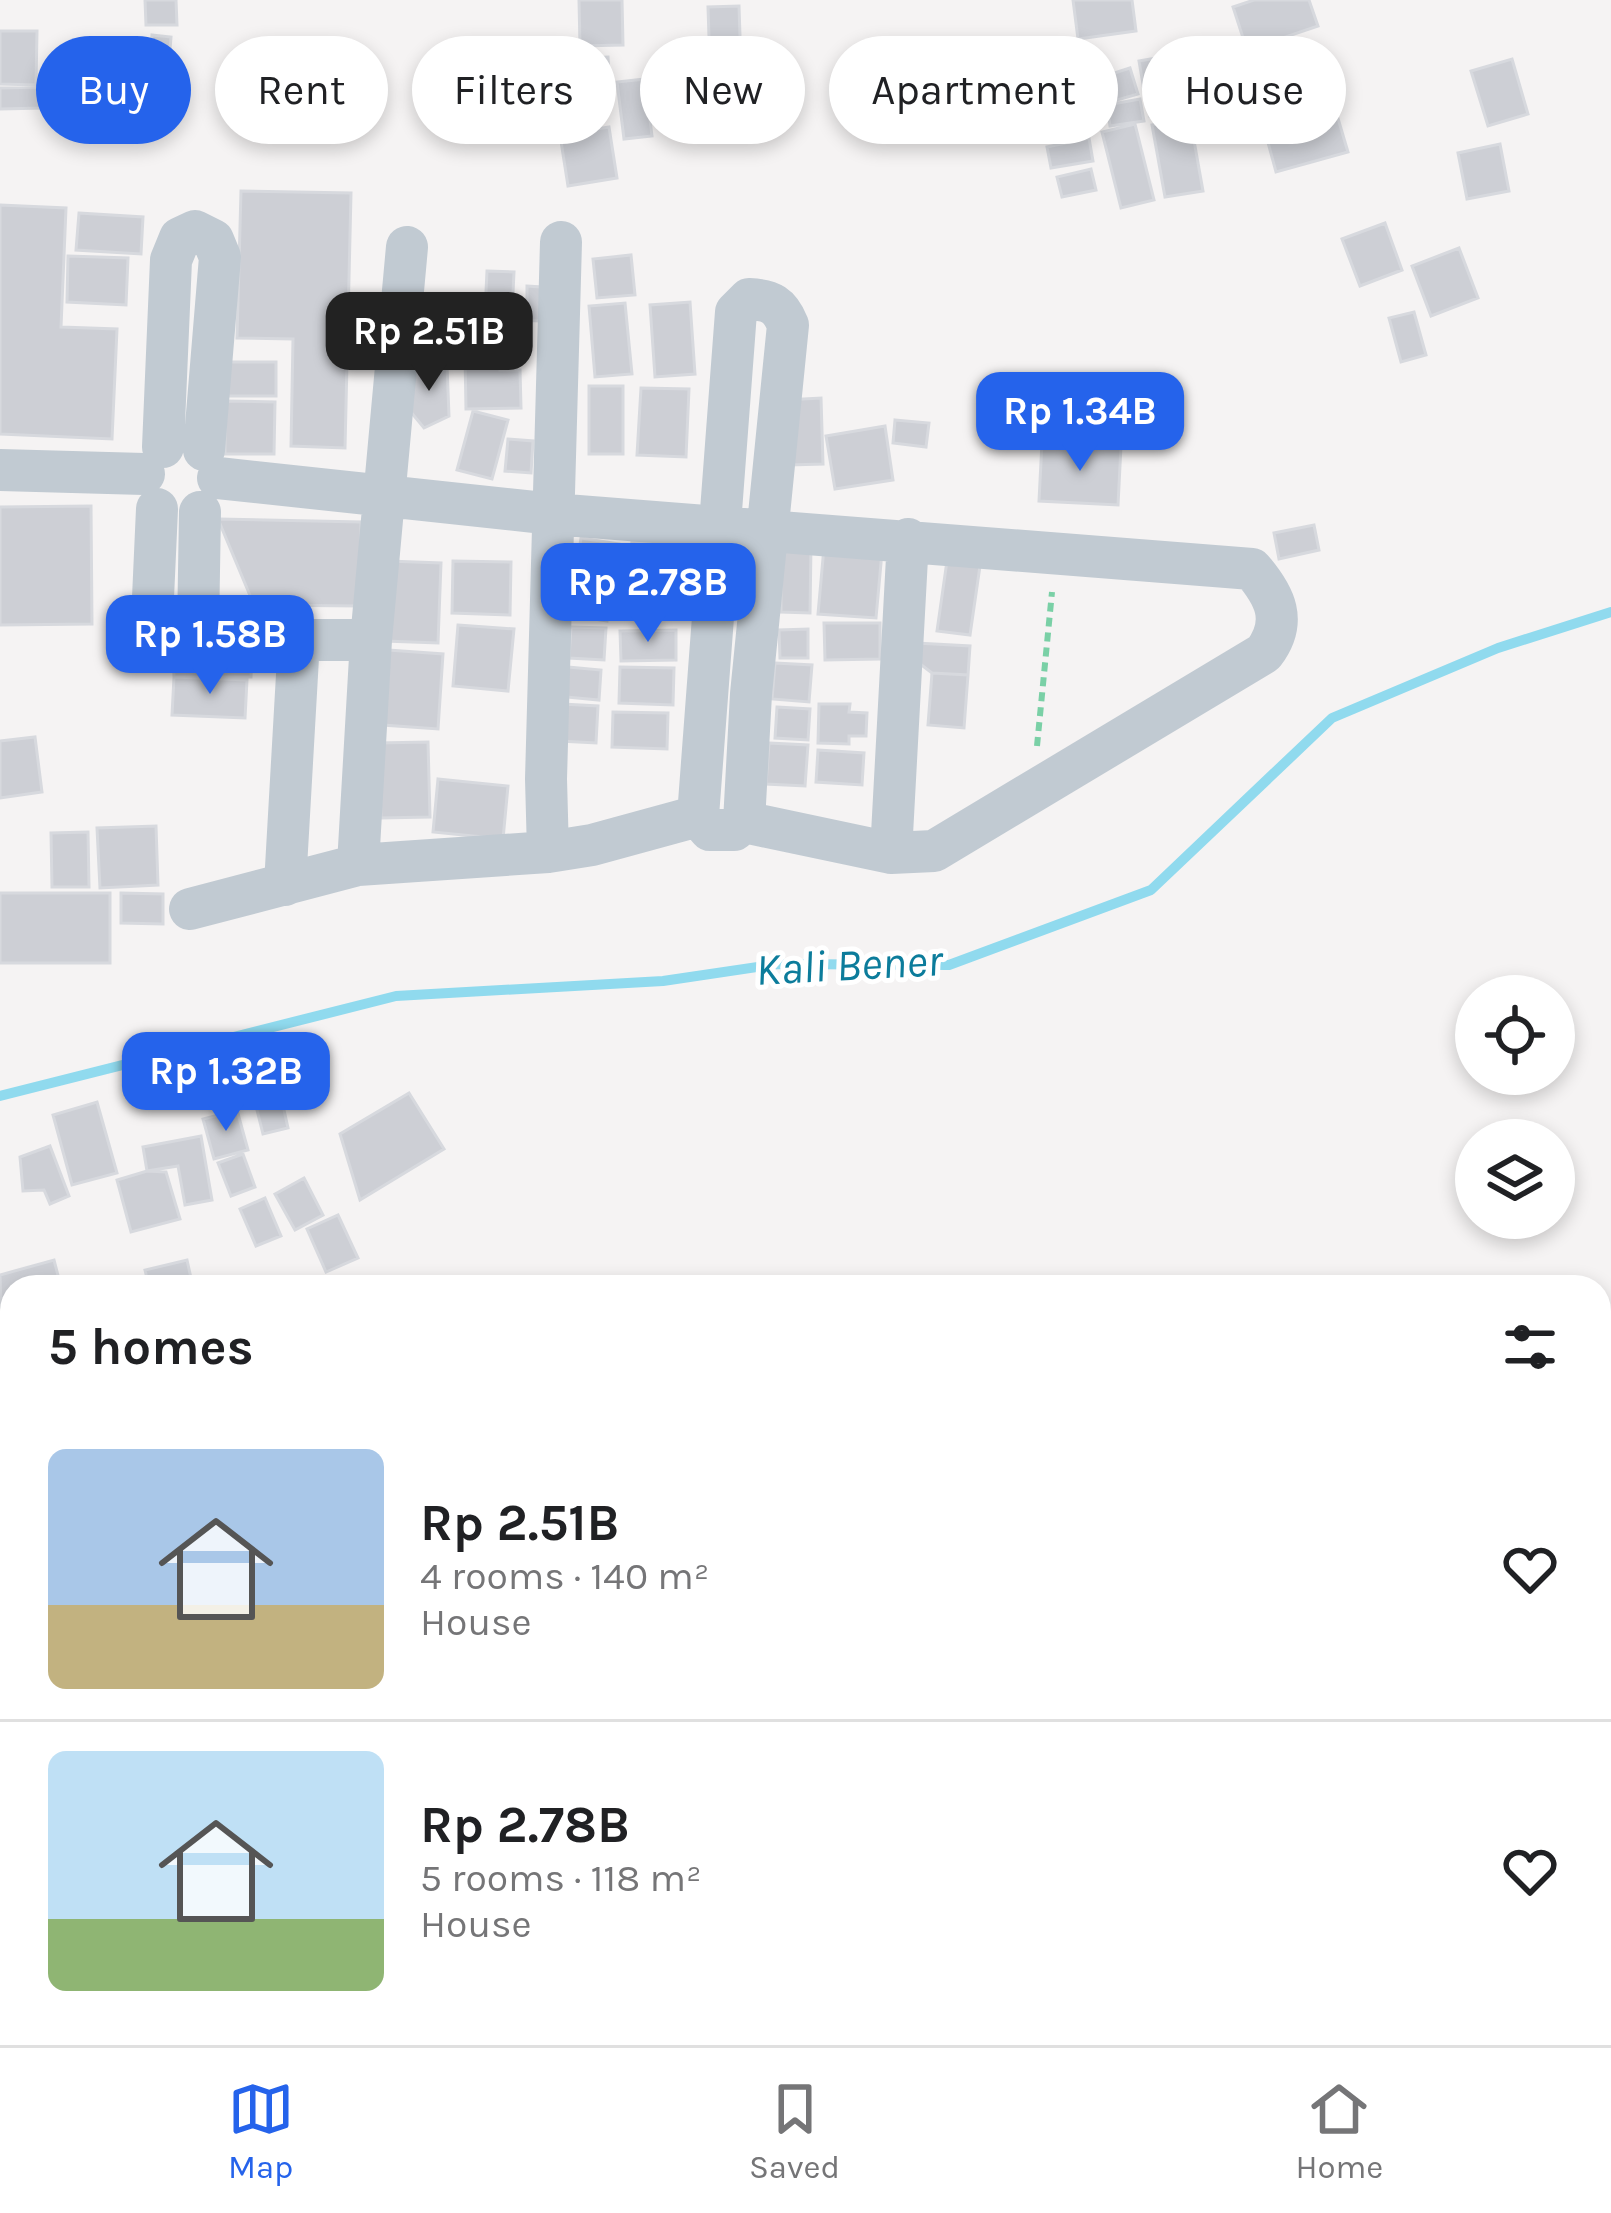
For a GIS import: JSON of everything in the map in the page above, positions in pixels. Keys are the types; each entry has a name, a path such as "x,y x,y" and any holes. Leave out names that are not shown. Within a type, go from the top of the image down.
{"street":[{"path":"548,852 561,242"},
{"path":"358,865 371,640 406,247"},
{"path":"0,470 181,478 554,514 722,528 768,530 908,539 1252,568 1271,591 1277,619 1275,638 1264,653 928,854 891,853 744,823 734,830 710,830 698,816 722,528 736,312 749,299 767,300 781,308 788,325 768,530 751,694 744,823"},
{"path":"181,478 198,630 299,640 371,640"},
{"path":"891,853 908,539"},
{"path":"285,885 299,640"},
{"path":"190,909 358,865 548,852 698,816"}],"path":[{"path":"1032,794 1056,552"}],"building":[{"path":"145,0 176,0 177,25 146,25"},
{"path":"579,0 622,0 623,45 616,45 616,36 580,36"},
{"path":"1073,0 1132,0 1136,31 1078,36"},
{"path":"1254,0 1309,0 1318,26 1288,36 1242,36 1233,7"},
{"path":"739,6 740,36 709,36 708,7"},
{"path":"0,31 37,31 36,85 0,84"},
{"path":"1512,59 1528,114 1488,126 1471,71"},
{"path":"1130,68 1138,94 1118,100 1118,72"},
{"path":"640,80 640,137 624,139 617,82"},
{"path":"36,87 36,108 0,109 0,88"},
{"path":"1140,99 1142,121 1118,125 1118,103"},
{"path":"1135,124 1154,200 1121,208 1105,144 1118,144 1118,128"},
{"path":"561,144 612,144 617,178 568,186"},
{"path":"1090,144 1093,161 1051,168 1047,147"},
{"path":"1155,144 1195,144 1203,191 1165,197"},
{"path":"1268,144 1346,144 1348,152 1276,172"},
{"path":"1500,144 1509,191 1467,199 1458,153"},
{"path":"1091,169 1096,190 1062,197 1057,177"},
{"path":"241,191 351,193 345,448 291,446 293,339 237,338"},
{"path":"0,205 66,208 61,327 117,329 112,439 0,434"},
{"path":"79,213 143,217 141,254 76,250"},
{"path":"1385,223 1402,270 1360,286 1342,239"},
{"path":"1459,248 1478,298 1431,316 1412,266"},
{"path":"631,255 635,295 597,298 593,259"},
{"path":"68,256 128,258 126,305 67,302"},
{"path":"487,271 514,272 512,314 485,313"},
{"path":"527,286 541,287 540,321 515,320 515,305 527,306"},
{"path":"690,302 695,374 655,377 650,305"},
{"path":"625,303 632,374 595,377 589,306"},
{"path":"1414,312 1426,355 1401,362 1389,318"},
{"path":"453,319 458,355 426,360 421,324"},
{"path":"499,354 500,370 520,370 521,408 466,409 465,355"},
{"path":"223,362 276,362 276,396 223,396"},
{"path":"447,365 449,416 424,428 410,411 408,367"},
{"path":"589,386 623,386 623,454 589,454"},
{"path":"641,388 689,389 686,457 637,455"},
{"path":"821,398 823,464 789,465 786,400"},
{"path":"225,401 275,402 274,454 225,454"},
{"path":"473,411 508,420 492,479 457,470"},
{"path":"895,420 929,423 926,447 893,443"},
{"path":"885,426 893,480 835,489 826,436"},
{"path":"508,439 533,441 531,473 505,471"},
{"path":"1042,442 1121,446 1118,505 1039,501"},
{"path":"91,506 92,624 0,625 0,507"},
{"path":"218,519 361,522 360,606 254,605"},
{"path":"1314,525 1319,550 1279,559 1274,533"},
{"path":"581,538 619,544 607,621 569,615"},
{"path":"632,541 678,546 670,613 625,609"},
{"path":"781,545 811,545 810,613 781,612"},
{"path":"824,547 882,552 876,618 818,614"},
{"path":"948,554 981,559 970,635 937,631"},
{"path":"388,561 441,563 438,643 385,641"},
{"path":"453,561 511,562 510,615 452,613"},
{"path":"824,623 880,623 880,659 825,660"},
{"path":"458,625 514,629 508,691 453,686"},
{"path":"571,627 606,628 604,660 569,658"},
{"path":"808,629 808,658 780,658 779,630"},
{"path":"676,630 676,660 621,661 620,631"},
{"path":"916,643 970,646 968,675 932,673 915,660"},
{"path":"388,650 443,654 438,729 383,725"},
{"path":"173,651 252,654 251,677 174,677"},
{"path":"775,663 812,665 809,702 772,699"},
{"path":"568,667 601,670 599,700 566,697"},
{"path":"620,667 674,668 673,705 619,703"},
{"path":"932,673 968,675 964,728 928,725"},
{"path":"174,677 247,680 245,718 172,715"},
{"path":"562,704 598,706 596,743 560,741"},
{"path":"819,704 850,704 849,712 867,713 866,736 849,736 849,744 818,743"},
{"path":"777,707 810,709 808,740 775,738"},
{"path":"613,712 668,713 667,749 612,747"},
{"path":"35,737 42,792 0,798 0,741"},
{"path":"428,742 430,817 381,818 378,743"},
{"path":"769,743 808,745 805,786 766,784"},
{"path":"818,750 864,753 862,785 816,782"},
{"path":"438,779 508,786 503,839 433,832"},
{"path":"156,826 158,885 100,888 97,828"},
{"path":"88,832 89,887 52,887 51,833"},
{"path":"0,893 110,893 110,963 0,963"},
{"path":"121,893 163,894 163,924 121,923"},
{"path":"280,1092 288,1128 263,1134 254,1098"},
{"path":"409,1093 444,1149 360,1200 340,1134"},
{"path":"97,1102 117,1173 72,1185 53,1115"},
{"path":"237,1110 248,1150 214,1159 203,1119"},
{"path":"201,1136 212,1200 185,1205 178,1166 147,1171 143,1147"},
{"path":"50,1146 69,1196 50,1204 44,1190 23,1191 20,1157"},
{"path":"243,1154 255,1187 231,1196 218,1163"},
{"path":"147,1171 166,1172 180,1219 131,1232 117,1180"},
{"path":"304,1178 323,1215 295,1230 275,1194"},
{"path":"265,1198 281,1236 256,1246 240,1209"},
{"path":"338,1215 358,1258 326,1272 307,1229"},
{"path":"54,1260 58,1275 0,1275"},
{"path":"187,1260 190,1275 146,1275 145,1270"}],"waterway":[{"name":"Kali Bener","path":"0,1096 396,996 663,981 778,964 949,965 1151,890 1332,718 1498,648 1611,612"}]}
